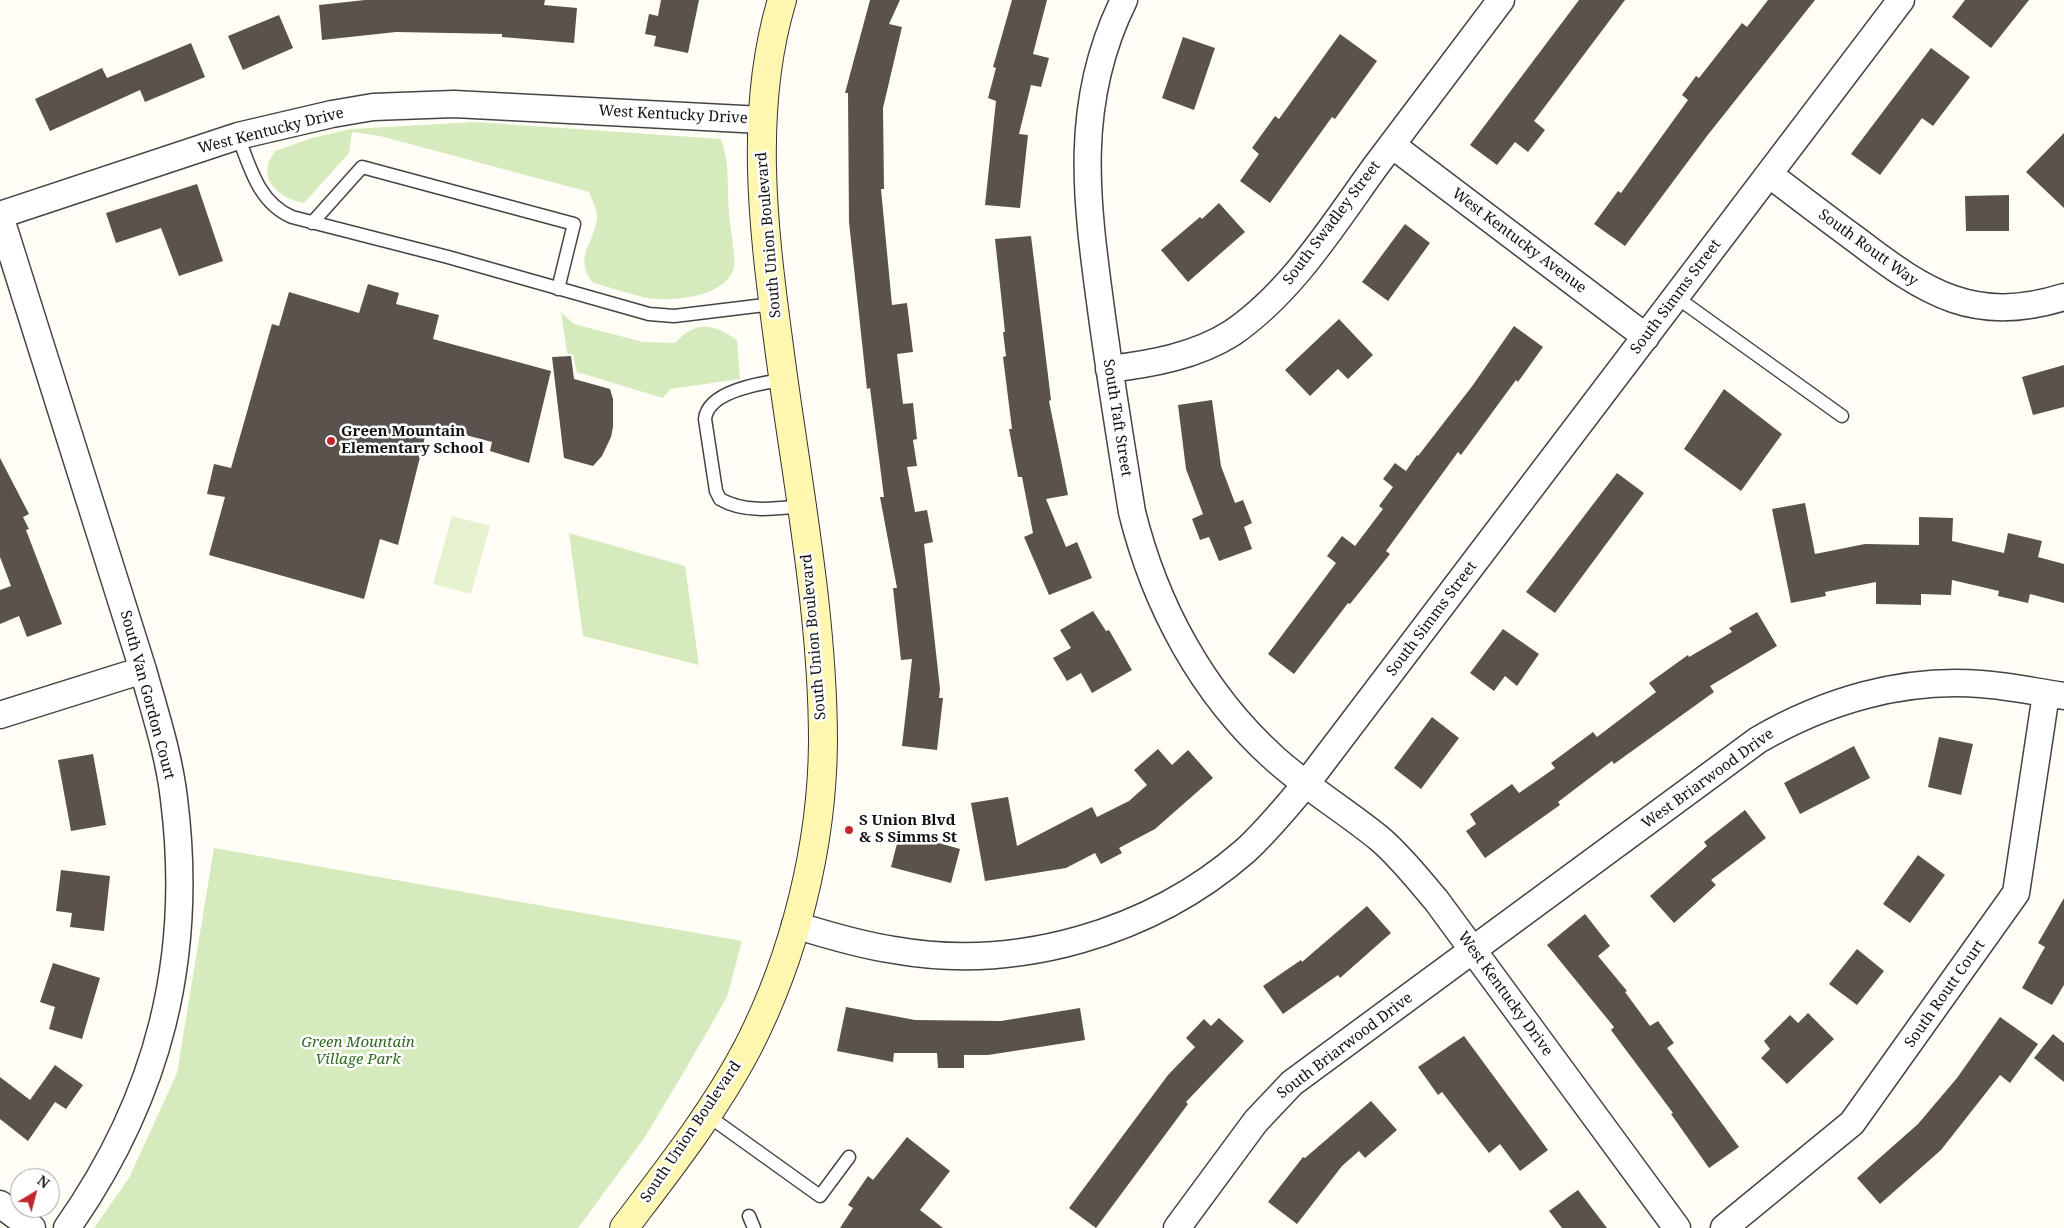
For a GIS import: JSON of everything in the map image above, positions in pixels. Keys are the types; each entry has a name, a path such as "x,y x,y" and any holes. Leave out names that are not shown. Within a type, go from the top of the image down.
{"main road":[{"name":"South Union Boulevard","path":"624,1228 707,1114 730,1079 754,1035 770,998 803,898 816,823 823,744 818,647 773,304 765,223 762,120 771,44 782,0"}],"street":[{"name":"South Taft Street","path":"1124,0 1102,54 1091,100 1087,132 1086,171 1092,241 1109,369 1132,512 1143,556 1172,624 1217,694 1245,728 1274,758 1306,784"},
{"name":"South Swadley Street","path":"1109,369 1142,365 1180,356 1231,333 1253,316 1293,276 1501,0"},
{"name":"South Simms Street","path":"794,926 894,950 928,954 1007,954 1042,949 1108,931 1150,913 1220,872 1246,850 1306,784 1901,0"},
{"name":"West Kentucky Drive","path":"0,216 238,136 332,114 411,104 454,104 762,120"},
{"name":"West Kentucky Avenue","path":"1392,145 1646,337"},
{"name":"South Routt Way","path":"1769,174 1898,271 1936,294 1976,306 1994,308 2031,306 2064,297"},
{"name":"South Van Gordon Court","path":"0,216 143,670 164,746 175,805 179,857 179,910 175,962 165,1018 142,1092 106,1168 67,1228"},
{"path":"0,715 143,670"},
{"name":"West Briarwood Drive","path":"1473,951 1758,740 1807,714 1862,696 1917,685 1948,683 1982,684 2055,695"},
{"name":"South Routt Court","path":"1724,1228 1852,1123 2016,893 2055,695"},
{"name":"West Kentucky Drive","path":"1306,784 1358,822 1400,858 1436,900 1676,1228"},
{"name":"South Briarwood Drive","path":"1184,1225 1256,1121 1292,1083 1473,951"},
{"path":"0,1204 32,1228"}],"lane":[{"path":"238,136 259,188 266,199 282,213 312,223 448,257 558,289 661,315 674,316 773,304"},
{"path":"312,223 362,167 564,221 574,224 558,289"},
{"path":"1676,296 1842,416"},
{"path":"783,380 759,383 724,395 706,412 707,428 716,492 720,500 743,507 775,509 800,506"},
{"path":"707,1114 820,1196 849,1156"},
{"path":"749,1216 754,1228"}],"green space":[{"path":"475,122 721,139 727,166 729,214 734,256 734,267 729,277 720,286 709,292 695,296 667,299 643,297 592,282 587,273 585,257 597,216 589,192 380,136 352,132 349,153 304,203 290,199 278,191 269,180 267,173 270,159 275,151 312,138 351,129"},
{"path":"561,312 574,324 643,342 675,343 690,330 704,326 712,327 737,340 740,379 670,389 663,398 577,372 573,355 567,353"},
{"path":"452,516 490,526 471,594 433,584"},
{"path":"569,533 685,566 699,665 583,636"},
{"name":"Green Mountain Village Park","path":"214,848 742,941 727,997 645,1137 578,1228 94,1228 129,1178 177,1073"}],"building":[{"path":"365,0 545,0 544,5 577,8 574,43 502,37 502,34 396,32 322,40 319,5"},
{"path":"661,0 699,0 688,53 654,46 656,36 645,34 649,14 658,16"},
{"path":"870,0 900,0 889,24 902,27 883,108 884,189 881,189 892,305 907,303 913,352 897,354 903,404 913,403 917,439 913,440 917,466 907,467 915,512 927,510 933,542 924,544 940,689 939,698 943,698 937,750 902,746 912,659 901,660 893,588 897,588 880,497 884,497 870,388 867,389 849,222 848,93 845,93"},
{"path":"1012,0 1047,0 1033,54 1049,58 1041,87 1031,85 1019,134 1028,135 1020,208 985,205 996,101 988,98 996,68 993,67"},
{"path":"1579,0 1625,0 1534,121 1545,130 1528,152 1515,142 1497,165 1470,145"},
{"path":"1768,0 1815,0 1707,136 1625,246 1594,224 1618,191 1621,193 1688,100 1682,95 1696,76 1699,78 1742,23 1747,27"},
{"path":"1965,0 2029,0 1991,48 1952,17"},
{"path":"279,15 293,48 243,70 228,36"},
{"path":"1340,34 1377,61 1335,119 1332,117 1270,203 1240,181 1259,154 1252,148 1275,116 1279,119"},
{"path":"1183,37 1215,48 1194,110 1162,98"},
{"path":"191,43 205,77 145,102 140,90 50,131 35,99 102,68 107,78"},
{"path":"1931,48 1970,77 1933,126 1922,118 1880,175 1851,154"},
{"path":"2064,133 2064,208 2026,172"},
{"path":"197,184 223,261 179,276 161,228 116,243 106,213"},
{"path":"2009,195 2009,231 1966,231 1965,196"},
{"path":"1219,203 1245,232 1188,282 1161,250 1200,217 1202,219"},
{"path":"1405,224 1430,243 1388,301 1362,282"},
{"path":"1031,236 1051,400 1049,401 1068,495 1046,499 1066,547 1077,542 1092,578 1049,595 1024,537 1033,533 1022,477 1018,477 1009,429 1012,429 1003,357 1006,356 1003,332 1005,332 995,239"},
{"name":"Green Mountain Elementary School","path":"368,284 399,293 396,304 439,315 433,339 551,371 529,463 490,451 492,442 428,425 398,545 380,539 364,599 209,555 225,497 207,494 214,464 231,468 272,324 279,326 289,292 359,313"},
{"path":"1339,319 1373,355 1348,379 1338,369 1310,396 1285,370"},
{"path":"1514,326 1543,347 1518,382 1516,380 1461,455 1458,452 1386,551 1390,554 1350,604 1348,603 1294,674 1268,654 1336,563 1327,556 1342,536 1355,546 1383,509 1379,506 1393,487 1383,479 1395,463 1406,471 1473,385"},
{"path":"571,356 574,379 610,389 613,399 611,437 602,456 593,466 564,458 552,357"},
{"path":"2064,365 2064,407 2033,415 2022,377"},
{"path":"1724,389 1782,434 1741,491 1684,449"},
{"path":"1212,400 1221,466 1235,503 1243,500 1252,523 1244,527 1252,549 1219,561 1209,537 1200,540 1192,519 1203,514 1186,469 1178,405"},
{"path":"0,458 29,514 23,517 29,529 26,530 62,624 27,637 19,616 0,624 0,590 11,586 0,557"},
{"path":"1617,473 1644,493 1555,613 1526,592"},
{"path":"1805,503 1815,554 1865,544 1919,545 1919,517 1953,518 1952,541 2004,553 2008,533 2042,541 2038,557 2064,564 2064,603 2030,594 2028,603 1998,596 1999,591 1952,580 1951,595 1921,594 1921,605 1876,604 1876,582 1825,592 1826,596 1791,603 1772,509"},
{"path":"1093,611 1106,631 1109,630 1132,670 1092,693 1081,673 1067,681 1053,658 1071,648 1060,630"},
{"path":"1757,612 1777,646 1710,686 1714,692 1614,764 1612,761 1558,802 1560,805 1485,858 1466,831 1476,824 1470,814 1512,784 1519,793 1555,768 1551,763 1593,732 1597,737 1656,692 1649,683 1688,655 1689,657 1732,632 1729,628"},
{"path":"1503,629 1539,654 1517,686 1505,676 1494,691 1470,673"},
{"path":"1432,717 1459,738 1421,789 1394,768"},
{"path":"1939,737 1973,744 1961,795 1928,787"},
{"path":"1854,746 1870,778 1800,814 1784,783"},
{"path":"1158,749 1172,765 1188,750 1213,778 1155,829 1119,848 1122,853 1101,864 1095,853 1066,868 985,881 971,803 1008,797 1017,846 1092,807 1097,817 1129,801 1147,785 1134,770"},
{"path":"93,754 106,825 71,831 58,760"},
{"path":"1745,810 1766,838 1711,880 1716,885 1674,923 1650,896 1707,846 1704,842"},
{"path":"900,832 960,849 951,883 891,867"},
{"path":"1918,855 1945,875 1910,923 1883,904"},
{"path":"61,870 110,876 104,931 70,927 72,913 56,911"},
{"path":"2064,898 2064,985 2052,1005 2022,988 2045,947 2038,943"},
{"path":"1367,906 1391,933 1340,978 1338,975 1283,1014 1263,986 1301,960 1302,962"},
{"path":"1585,914 1610,946 1598,956 1627,991 1625,992 1650,1026 1658,1021 1674,1043 1667,1048 1739,1147 1709,1168 1671,1114 1673,1113 1611,1030 1614,1027 1547,945"},
{"path":"1857,949 1884,971 1857,1005 1829,984"},
{"path":"53,963 100,978 82,1039 49,1029 55,1007 40,1002"},
{"path":"846,1007 915,1020 1001,1021 1080,1008 1085,1040 988,1055 964,1055 964,1068 938,1068 937,1053 894,1053 893,1062 837,1051"},
{"path":"1808,1013 1834,1039 1787,1084 1761,1058 1770,1049 1764,1041 1790,1015 1798,1023"},
{"path":"2000,1017 2038,1044 2010,1083 2000,1075 1941,1150 1880,1204 1857,1178 1918,1124 1957,1078"},
{"path":"1219,1018 1244,1041 1186,1102 1188,1104 1096,1228 1069,1208 1168,1075 1195,1047 1186,1038 1204,1019 1211,1026"},
{"path":"2053,1034 2064,1043 2064,1082 2034,1058"},
{"path":"1464,1036 1548,1150 1520,1171 1500,1144 1489,1153 1442,1092 1438,1095 1418,1067"},
{"path":"55,1065 83,1085 66,1109 55,1102 28,1141 0,1119 0,1077 30,1100"},
{"path":"1371,1101 1397,1130 1365,1158 1359,1151 1342,1166 1297,1224 1268,1202 1303,1157 1305,1158"},
{"path":"907,1137 950,1171 920,1210 943,1228 840,1228 853,1208 848,1205 868,1176 873,1180"},
{"path":"1578,1190 1607,1228 1562,1228 1549,1211"}],"place":[{"name":"Green Mountain Elementary School","path":"331,441"},
{"name":"S Union Blvd & S Simms St","path":"849,830"}]}
